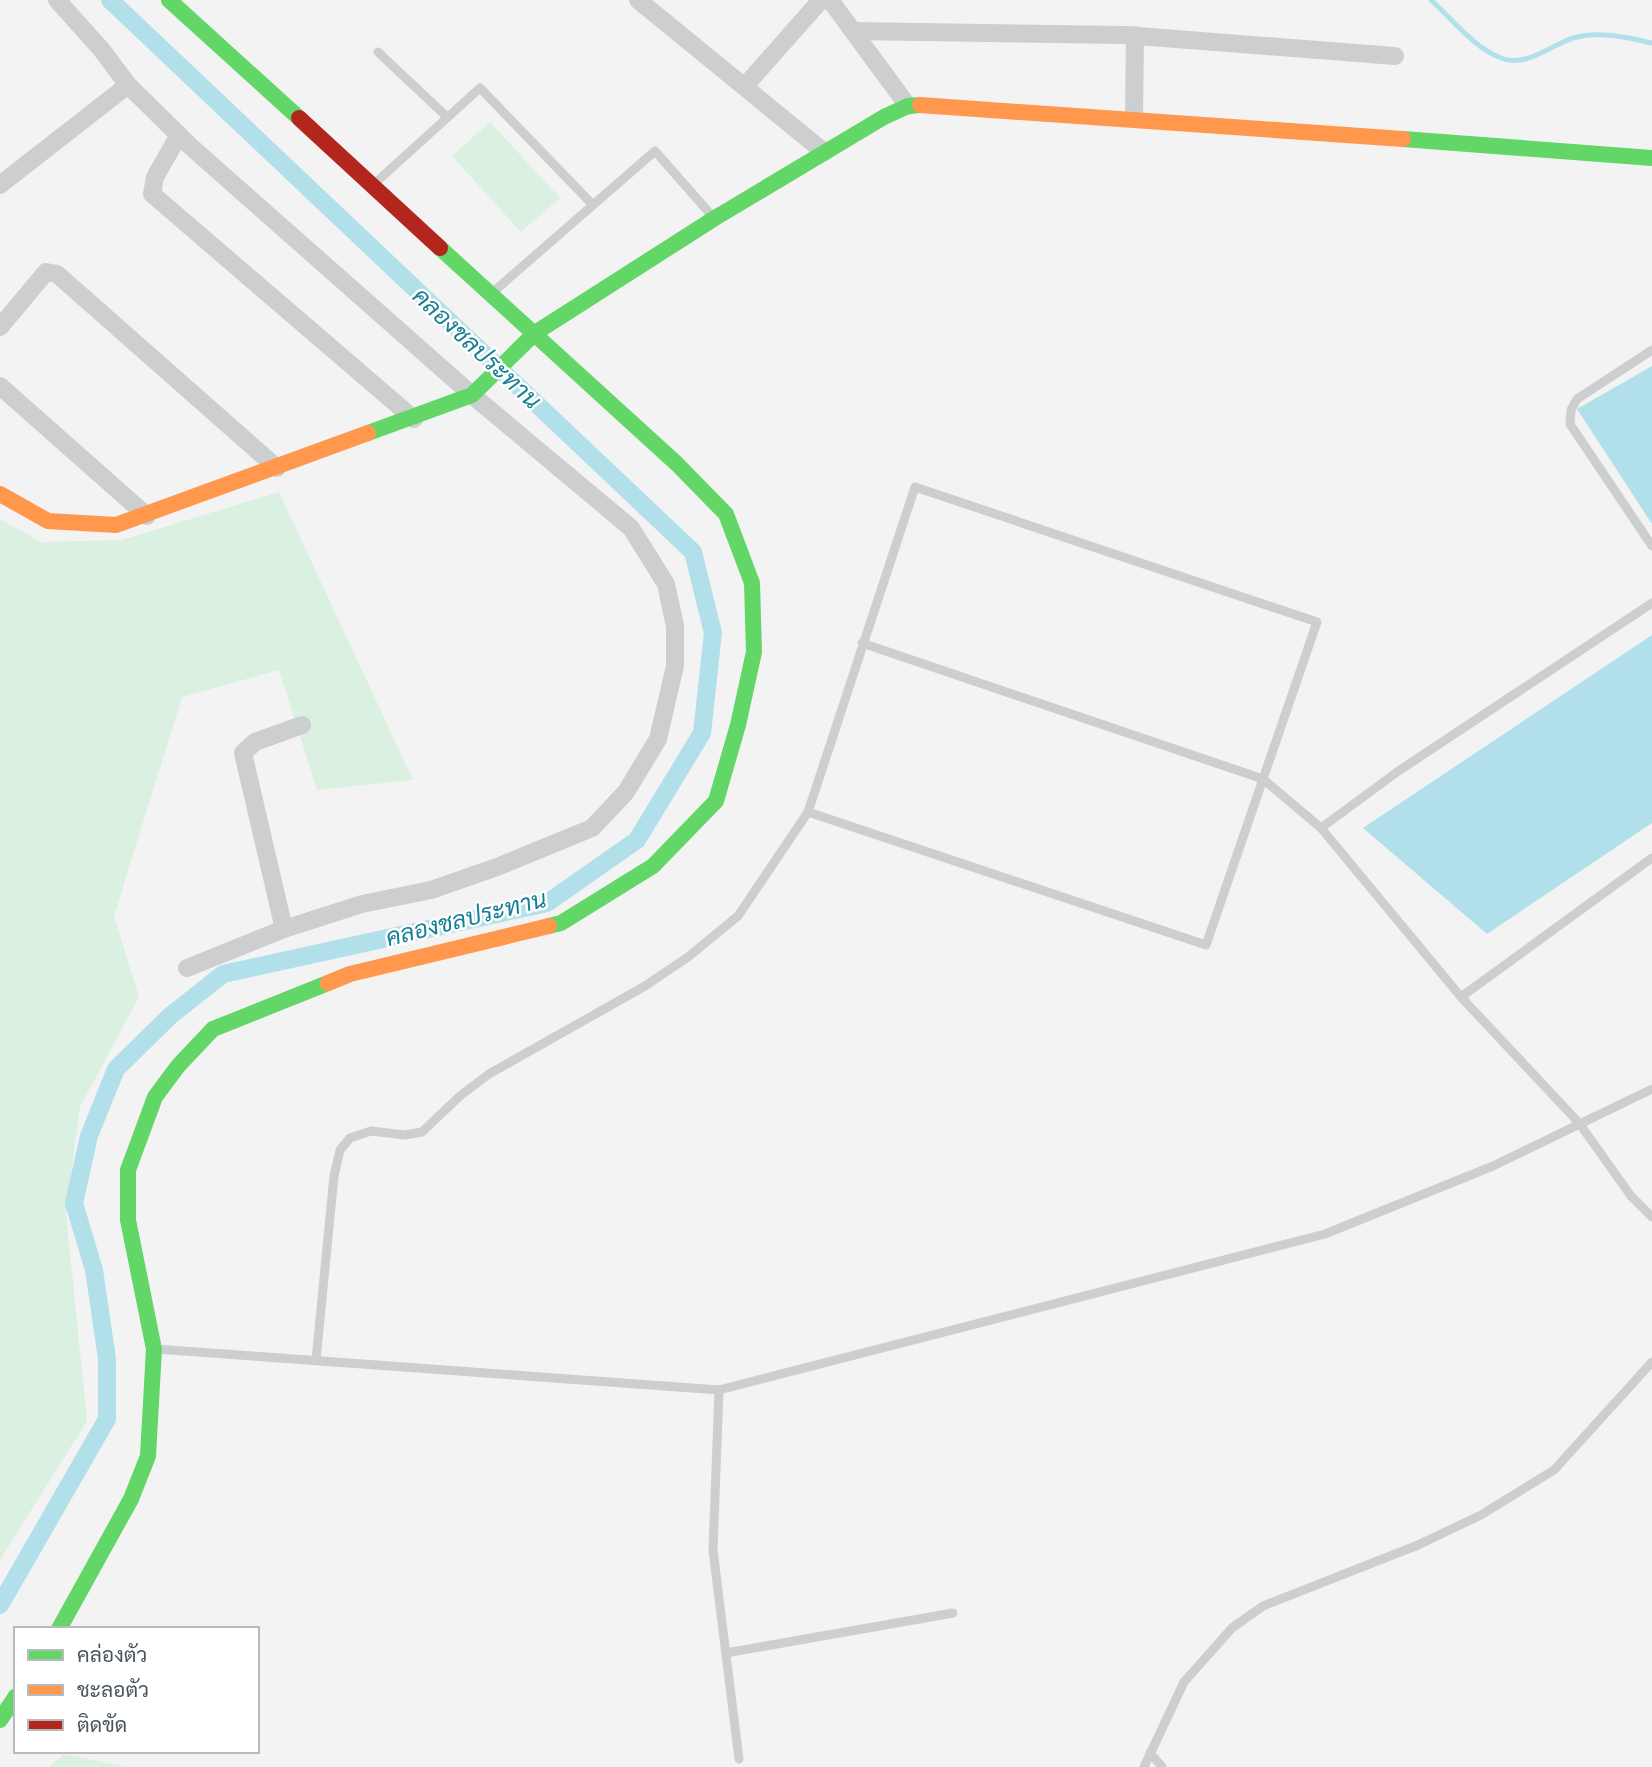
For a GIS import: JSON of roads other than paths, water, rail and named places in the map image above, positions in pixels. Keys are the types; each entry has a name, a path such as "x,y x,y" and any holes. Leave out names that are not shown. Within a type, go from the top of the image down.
{"street":[{"path":"57,0 101,49 128,85 179,135 472,395 631,528 666,584 675,626 675,666 658,739 626,792 592,828 542,850 431,890 362,904 284,929 187,968"},
{"path":"60,1627 131,1499 149,1456 154,1349 128,1220 128,1170 155,1097 178,1066 212,1029 350,974 561,923 653,866 716,801 738,725 754,652 752,583 726,514 677,464 492,293 169,0"},
{"path":"638,0 824,152"},
{"path":"745,86 821,0"},
{"path":"830,0 908,106"},
{"path":"853,31 1135,36 1395,56"},
{"path":"1134,117 1135,36"},
{"path":"0,185 128,85"},
{"path":"0,494 48,521 116,525 414,419 472,395 535,333 715,218 824,152 908,106 933,103 1134,117 1652,158"},
{"path":"179,135 155,177 152,194 414,419"},
{"path":"0,327 46,272 57,274 277,468"},
{"path":"0,386 147,516"},
{"path":"284,929 243,753 255,742 302,725"},
{"path":"0,1720 14,1699"}],"lane":[{"path":"378,52 447,117"},
{"path":"372,186 480,88 593,205"},
{"path":"492,293 654,151 715,218"},
{"path":"1652,350 1577,399 1571,410 1570,424 1652,546"},
{"path":"316,1360 334,1176 340,1150 350,1138 371,1131 405,1135 422,1132 461,1095 489,1074 645,986 688,957 738,916 808,812 915,487 1317,622 1206,945 808,812"},
{"path":"1321,828 1397,772 1652,603"},
{"path":"862,643 1263,779 1321,828 1461,997 1579,1123 1631,1196 1652,1217"},
{"path":"1461,997 1652,858"},
{"path":"154,1349 719,1390 1325,1234 1493,1166 1652,1089"},
{"path":"1144,1767 1184,1682 1232,1628 1263,1606 1418,1545 1481,1515 1554,1470 1652,1362"},
{"path":"719,1390 713,1550 739,1759"},
{"path":"726,1653 953,1613"},
{"path":"1150,1752 1162,1767"}],"water":[{"path":"1652,366 1652,524 1577,409"},
{"path":"1652,635 1652,823 1487,934 1363,828"}],"waterway":[{"name":"คลองชลประทาน","path":"0,1605 107,1419 107,1359 94,1270 74,1203 89,1136 116,1069 170,1016 223,974 547,903 637,840 702,733 713,633 693,552 110,0"},
{"path":"1431,0 1482,47 1501,58 1511,60 1530,58 1568,40 1586,35 1615,36 1652,43"}]}
